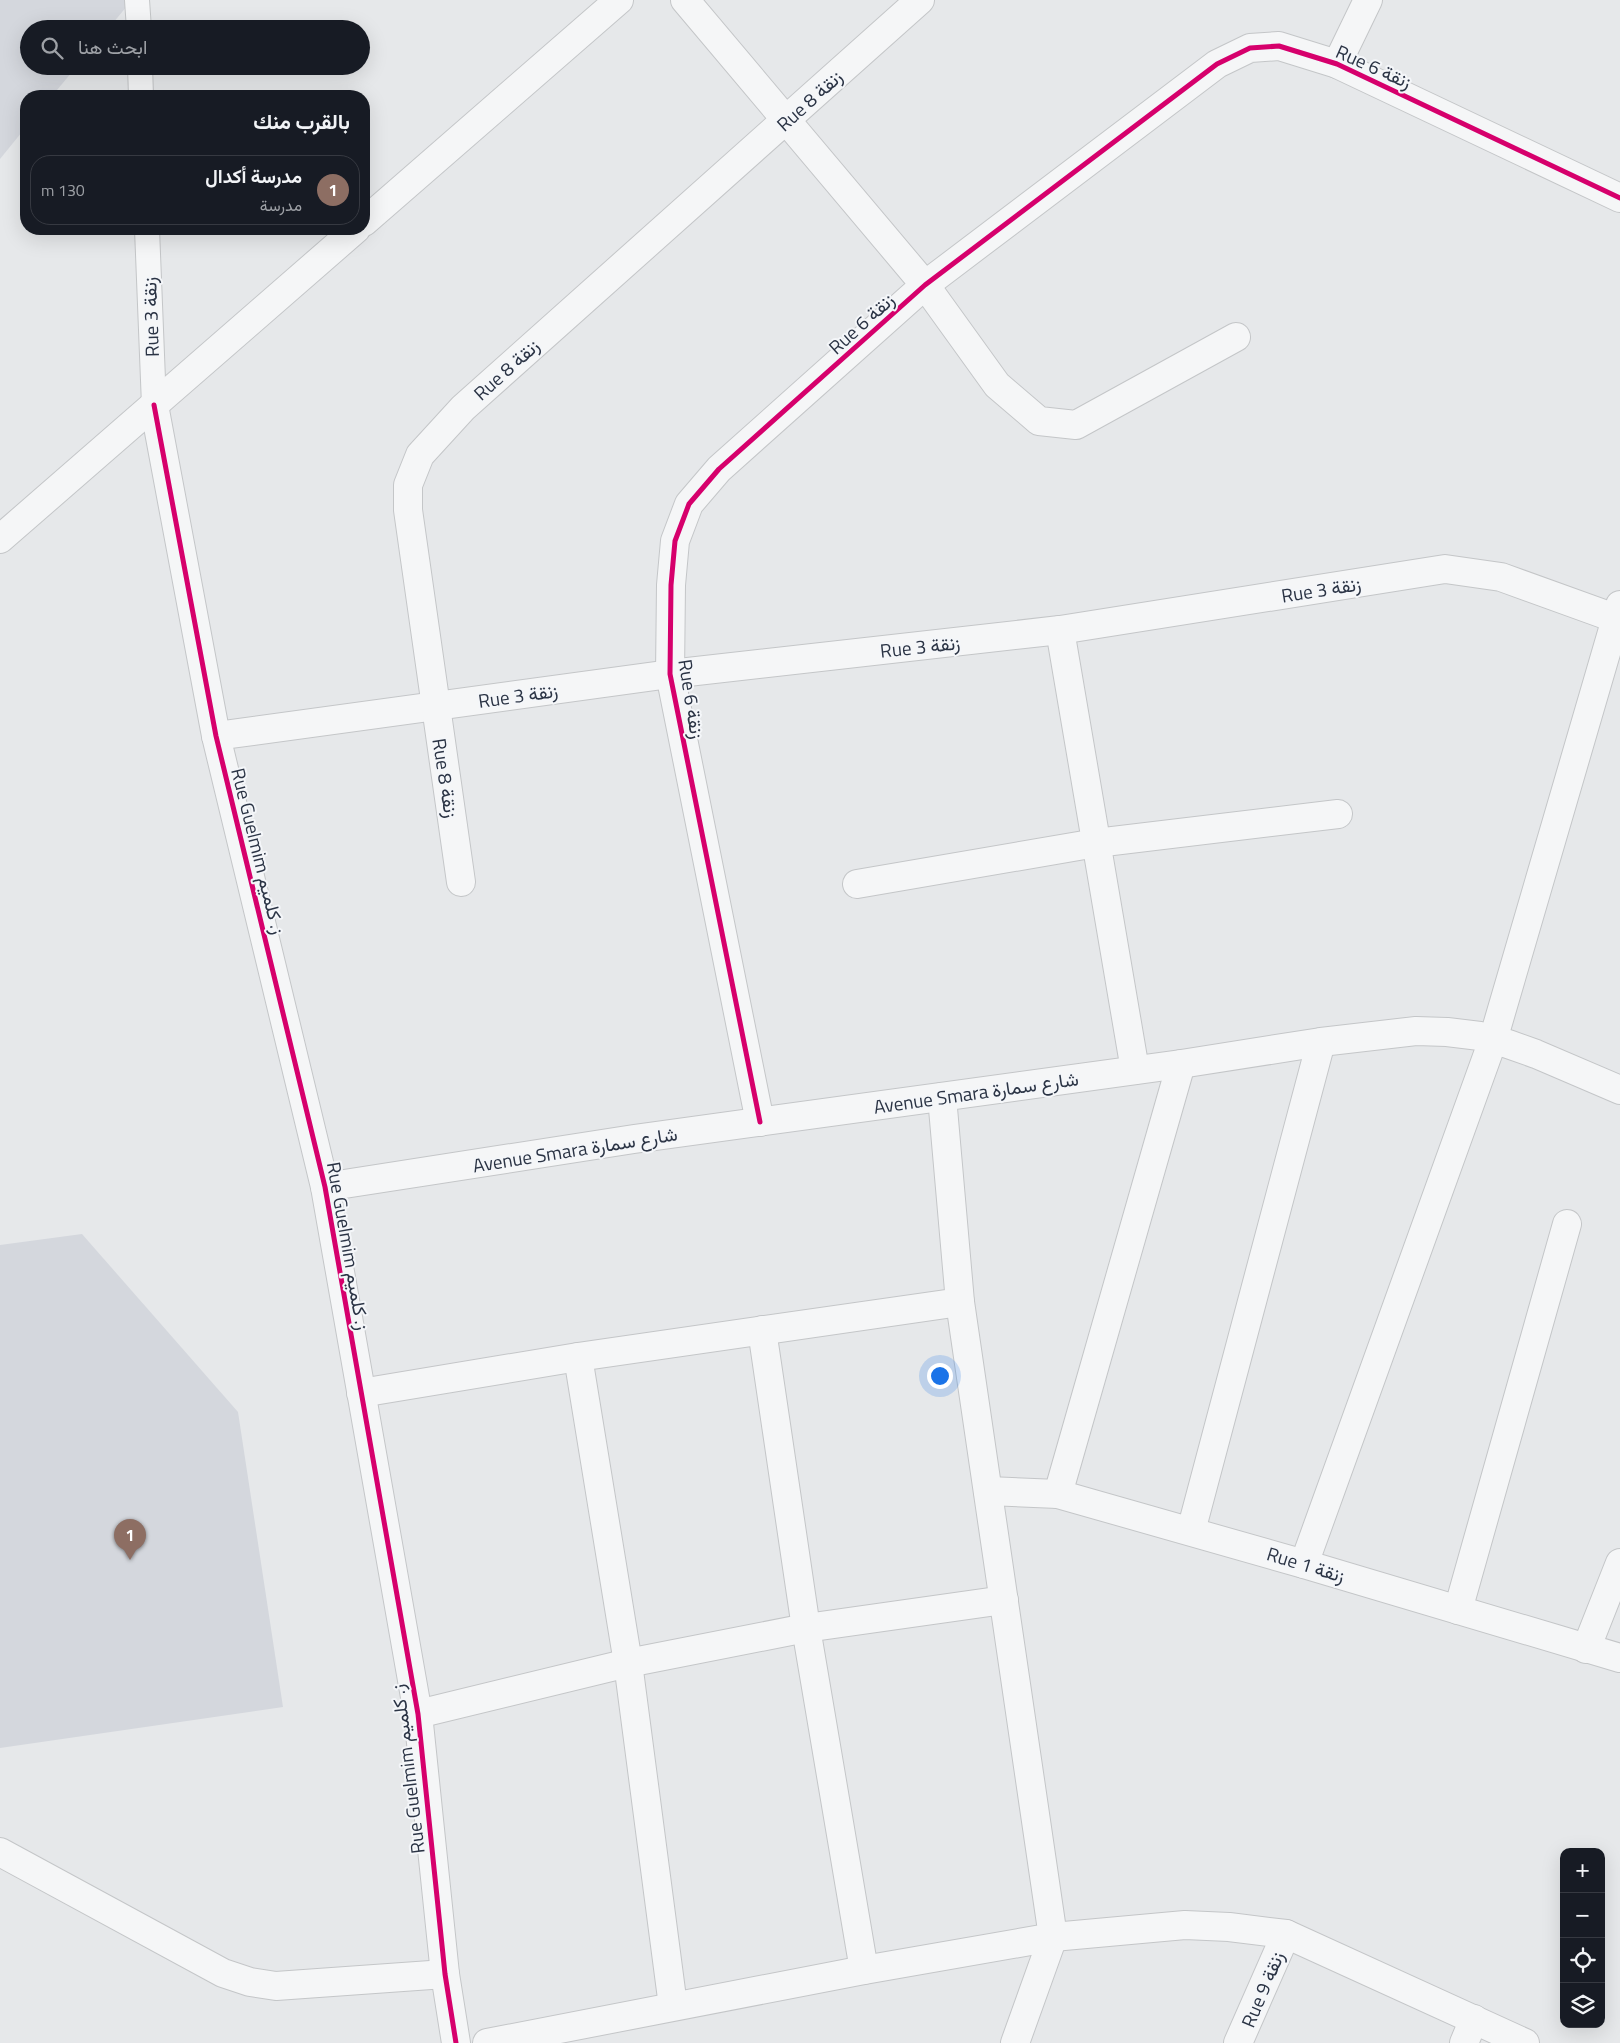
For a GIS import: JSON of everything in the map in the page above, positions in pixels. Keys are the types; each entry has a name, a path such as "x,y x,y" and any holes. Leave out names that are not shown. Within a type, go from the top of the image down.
{"street":[{"path":"370,217 619,0"},
{"path":"684,0 925,286 997,385 1038,421 1076,425 1236,337"},
{"name":"Rue 8 زنقة","path":"461,882 408,510 408,485 420,455 463,408 920,0"},
{"path":"1337,64 1368,0"},
{"name":"Rue 6 زنقة","path":"760,1122 670,674 671,585 675,542 689,504 719,468 925,286 1217,64 1250,48 1279,46 1337,64 1620,198"},
{"path":"0,538 349,235"},
{"name":"Rue Guelmim ز. كلميم","path":"154,405 216,736 325,1187 418,1714 446,1974 456,2043"},
{"name":"Rue 3 زنقة","path":"216,736 670,674 1060,630 1445,569 1501,577 1619,614"},
{"path":"1304,1564 1493,1040 1619,614"},
{"path":"1060,630 1135,1070"},
{"path":"857,884 1096,843 1338,814"},
{"name":"Avenue Smara شارع سمارة","path":"325,1187 634,1139 1181,1064 1321,1042 1416,1031 1447,1032 1493,1040 1536,1054 1620,1090"},
{"path":"1192,1531 1321,1042"},
{"path":"1058,1494 1181,1064"},
{"path":"942,1097 960,1302 1053,1937 1014,2043"},
{"path":"1458,1610 1567,1224"},
{"path":"361,1393 578,1357 960,1302"},
{"path":"762,1330 806,1628 864,1970"},
{"path":"578,1357 628,1664 672,2006"},
{"name":"Rue 1 زنقة","path":"988,1491 1058,1494 1192,1531 1620,1658"},
{"path":"1586,1648 1620,1562"},
{"path":"418,1714 628,1664 806,1628 1004,1600"},
{"path":"0,1852 223,1973 250,1982 276,1986 446,1974"},
{"path":"486,2043 864,1970 1053,1937 1185,1925 1229,1926 1286,1934 1469,2031 1525,2043"},
{"name":"Rue 9 زنقة","path":"1238,2043 1286,1934"}],"lane":[{"path":"137,0 138,20"},
{"path":"140,75 141,90"},
{"name":"Rue 3 زنقة","path":"147,235 154,405"}],"shaded area":[{"path":"0,0 132,0 115,20 20,20 20,75 70,75 57,90 20,90 20,134 0,159"},
{"path":"82,1234 238,1412 283,1707 0,1748 0,1245"}],"cycle path":[{"path":"760,1122 670,674 671,585 675,541 689,504 719,469 925,285 1217,64 1250,48 1279,46 1337,64 1620,198"},
{"path":"154,405 216,736 325,1187 418,1714 445,1974 456,2043"}],"place":[{"name":"مدرسة أكدال","path":"130,1560"}]}
